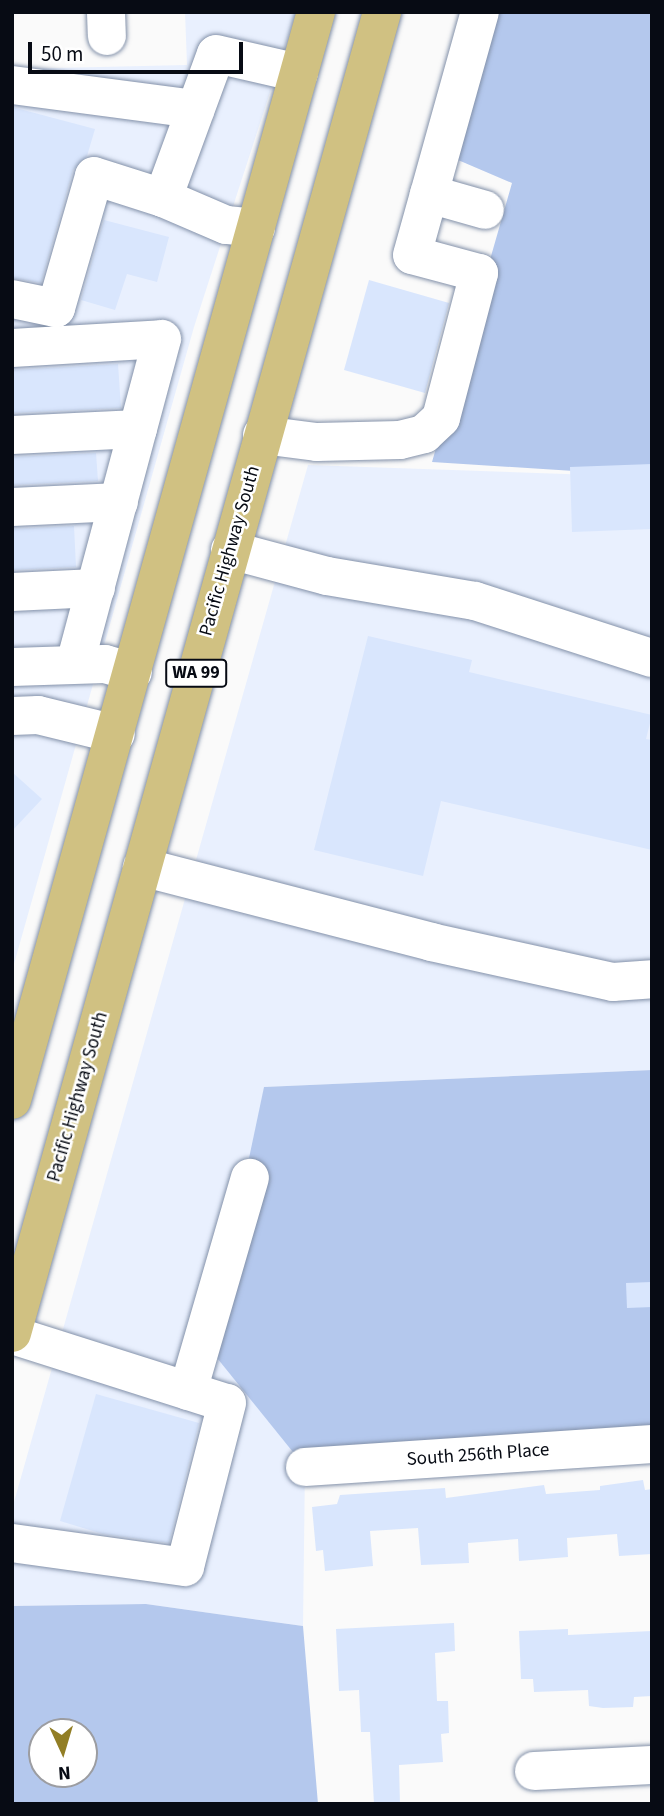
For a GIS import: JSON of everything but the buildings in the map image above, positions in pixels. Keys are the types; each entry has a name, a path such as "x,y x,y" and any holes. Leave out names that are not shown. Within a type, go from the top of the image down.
{"main road":[{"name":"WA 99","path":"15,1077 116,734 316,12"},
{"name":"Pacific Highway South","path":"12,1334 382,12"}],"street":[{"path":"262,435 317,442 400,440 425,434 441,418 479,273 412,255 480,12"},
{"path":"163,198 216,54 299,73"},
{"path":"12,85 195,109"},
{"path":"12,299 56,308 94,176 163,198 226,225 256,228"},
{"path":"429,194 485,210"},
{"path":"12,348 162,340 75,664"},
{"path":"12,435 138,429"},
{"path":"12,507 119,502"},
{"path":"230,550 327,576 475,601 652,658"},
{"path":"12,592 96,588"},
{"path":"12,667 105,664 133,672"},
{"path":"12,716 38,715 116,734"},
{"path":"142,867 470,951 613,982 652,979"},
{"path":"188,1391 250,1178"},
{"path":"12,1334 226,1403 185,1567 12,1543"},
{"name":"South 256th Place","path":"305,1467 652,1444"},
{"path":"534,1771 652,1765"}],"shaded area":[{"path":"185,12 296,12 194,327 12,971 12,69 187,65"},
{"path":"487,12 652,12 652,476 432,462 512,183 451,157"},
{"path":"308,465 652,477 652,1070 264,1087 305,1467 303,1626 146,1604 12,1606 12,1509"},
{"path":"652,1070 652,1444 305,1467 209,1348 264,1087"},
{"path":"146,1604 303,1626 318,1804 12,1804 12,1606"}]}
